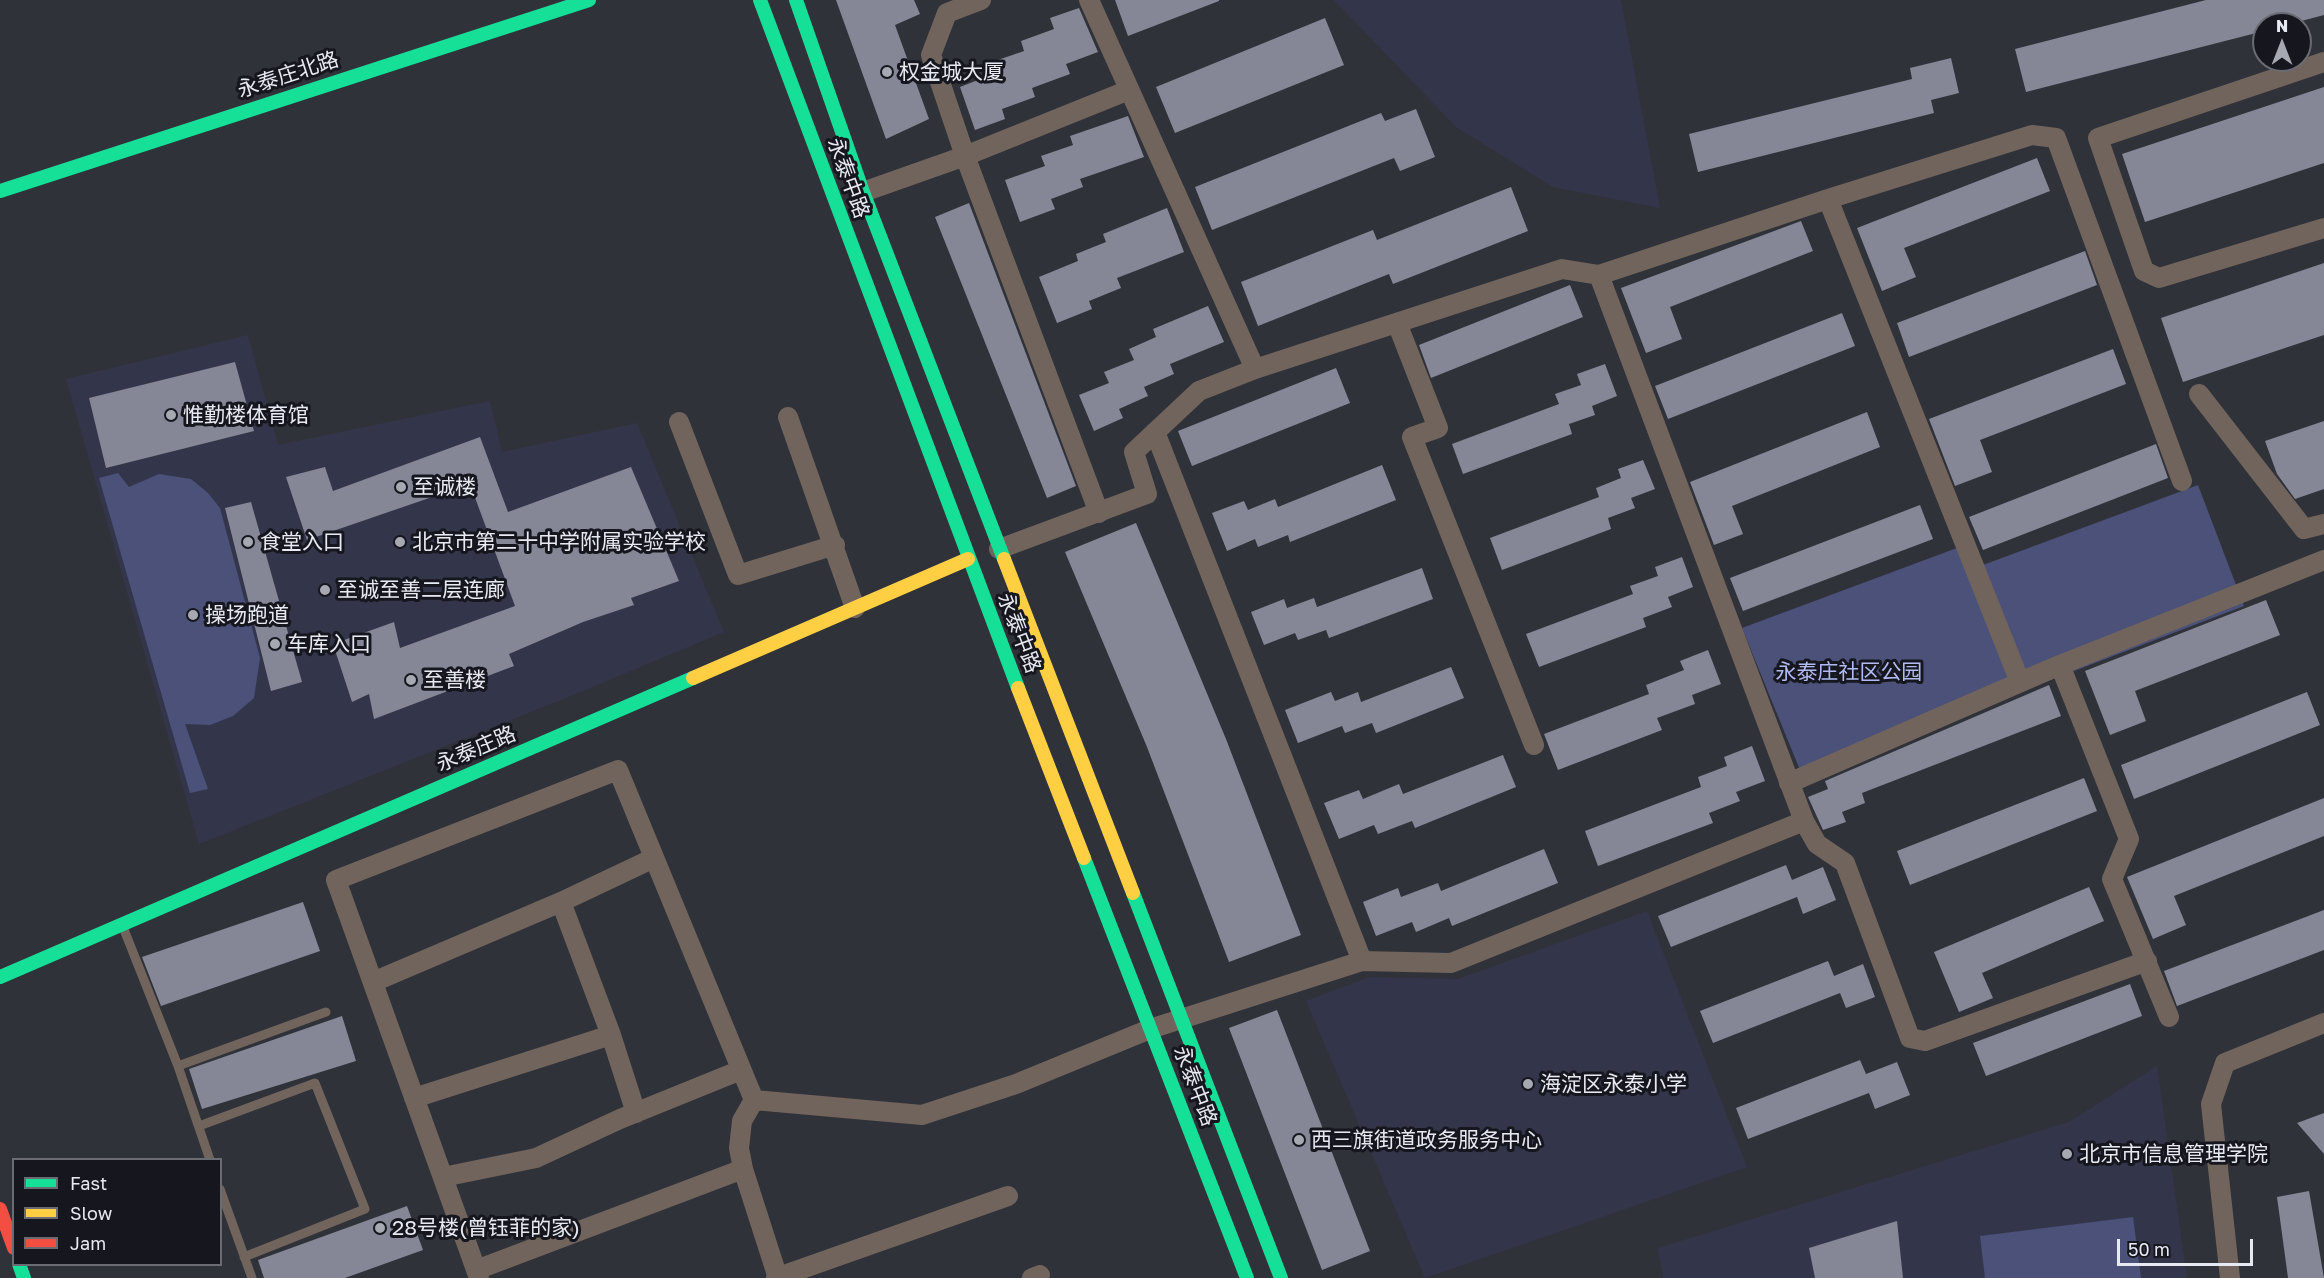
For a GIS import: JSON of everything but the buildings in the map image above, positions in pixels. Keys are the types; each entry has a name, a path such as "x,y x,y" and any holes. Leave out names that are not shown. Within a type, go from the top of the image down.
{"main road":[{"name":"永泰庄北路","path":"0,191 589,0"},
{"name":"永泰中路","path":"760,0 968,559 1247,1278"},
{"name":"永泰中路","path":"796,0 863,192 1281,1278"},
{"name":"永泰庄路","path":"0,977 968,559"},
{"path":"0,1209 12,1242"}],"street":[{"path":"981,0 947,13 931,55 965,156 1099,513"},
{"path":"1089,0 1255,369"},
{"path":"2324,62 2098,138 2144,271 2158,278 2324,228"},
{"path":"863,192 965,156 1129,90"},
{"path":"999,549 1147,494 1134,452 1199,391 1255,369 1562,268 1599,275 1828,199 2032,135 2056,138 2182,481"},
{"path":"1828,199 2020,682 2324,560"},
{"path":"1599,275 1804,821 1817,844 1845,863 1910,1038 1925,1041 2147,961"},
{"path":"1397,323 1438,428 1412,437 1534,745"},
{"path":"2199,394 2304,530 2324,524"},
{"path":"788,417 835,545 855,608"},
{"path":"679,422 738,575 835,545"},
{"path":"1155,432 1362,961"},
{"path":"1789,783 2060,665"},
{"path":"2060,665 2129,839 2112,879 2169,1017"},
{"path":"742,1169 477,1274 336,880 618,770 754,1100"},
{"path":"754,1100 922,1115 1016,1084 1150,1029 1182,1021 1362,961 1451,963 1804,821"},
{"path":"373,982 561,902 654,858"},
{"path":"561,902 611,1035 636,1113"},
{"path":"2230,1278 2211,1104 2225,1063 2324,1023"},
{"path":"414,1098 611,1035"},
{"path":"443,1177 536,1158 636,1113 741,1070"},
{"path":"754,1100 742,1121 739,1148 742,1169 777,1278 1008,1196"}],"lane":[{"path":"122,924 178,1066 209,1158"},
{"path":"178,1066 326,1012"},
{"path":"199,1126 315,1083 365,1209 244,1257"},
{"path":"222,1195 252,1278"}],"shaded area":[{"path":"1334,0 1621,0 1660,208 1553,187 1456,127"},
{"name":"北京市第二十中学附属实验学校","path":"248,335 278,445 490,401 502,452 637,423 724,632 566,698 199,844 66,379"},
{"name":"海淀区永泰小学","path":"1647,911 1747,1167 1425,1278 1306,1001 1370,977 1458,979"},
{"name":"北京市信息管理学院","path":"2157,1066 2187,1278 1663,1278 1658,1248 2069,1122"}],"green space":[{"name":"操场跑道","path":"118,473 129,487 159,474 191,479 208,493 220,508 260,658 254,698 233,716 210,725 185,724 208,789 190,793 99,478"},
{"name":"永泰庄社区公园","path":"2198,485 2244,606 1802,775 1742,628 1973,542 1983,565"},
{"path":"2133,1217 2141,1278 1985,1278 1980,1236"}],"traffic: fast":[{"path":"0,191 589,0"},
{"path":"760,0 1018,688"},
{"path":"796,0 863,192 1004,559"},
{"path":"0,977 693,678"},
{"path":"1084,858 1247,1278"},
{"path":"1133,893 1281,1278"},
{"path":"20,1266 24,1278"}],"traffic: slow":[{"path":"693,678 968,559"},
{"path":"1004,559 1133,893"},
{"path":"1018,688 1084,858"}],"traffic: jam":[{"path":"0,1209 12,1242"}],"place":[{"name":"权金城大厦","path":"887,72"},
{"name":"惟勤楼体育馆","path":"171,415"},
{"name":"至诚楼","path":"401,487"},
{"name":"食堂入口","path":"248,542"},
{"name":"北京市第二十中学附属实验学校","path":"400,542"},
{"name":"至诚至善二层连廊","path":"325,590"},
{"name":"操场跑道","path":"193,615"},
{"name":"车库入口","path":"275,644"},
{"name":"至善楼","path":"411,680"},
{"name":"海淀区永泰小学","path":"1528,1084"},
{"name":"西三旗街道政务服务中心","path":"1299,1140"},
{"name":"北京市信息管理学院","path":"2067,1154"},
{"name":"28号楼(曾钰菲的家)","path":"380,1228"}]}
